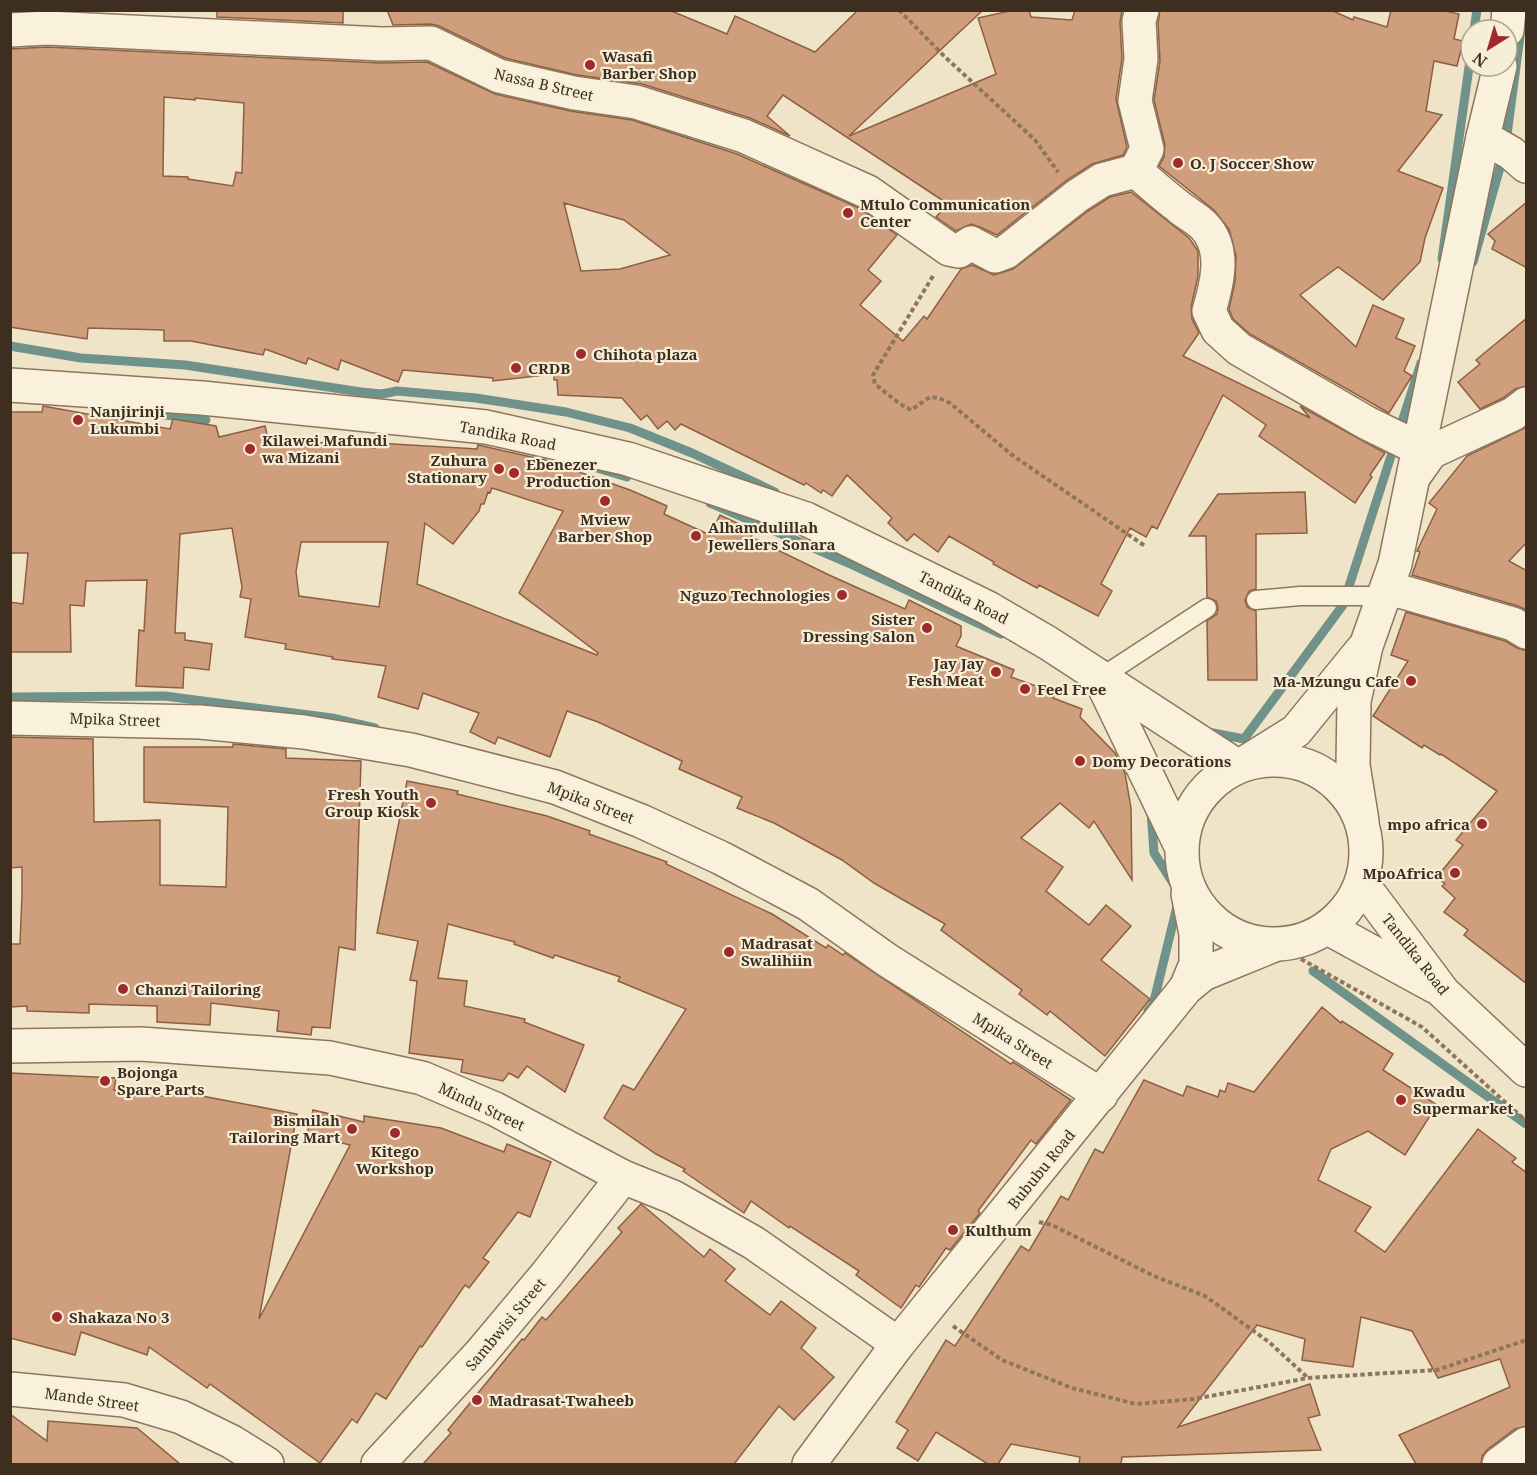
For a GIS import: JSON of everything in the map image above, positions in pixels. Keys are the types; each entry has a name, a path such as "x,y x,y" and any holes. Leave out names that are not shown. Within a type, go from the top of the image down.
{"street":[{"path":"945,247 959,251 971,243 989,254 1001,255 1077,196 1102,180 1136,171 1147,149 1135,101 1141,59 1139,21 1142,10"},
{"name":"Nassa B Street","path":"10,30 47,28 382,44 431,43 499,76 574,93 636,102 744,136 868,192 945,247"},
{"path":"1186,988 1203,974 1274,945 1302,941 1328,928 1362,884 1367,851 1353,765 1354,701 1366,646 1395,564 1482,137 1497,78"},
{"path":"1482,137 1521,153"},
{"path":"1136,171 1204,226 1213,237 1218,260 1214,295 1209,311 1218,330 1239,349 1367,423 1417,463"},
{"name":"Tandika Road","path":"10,385 202,398 486,427 628,459 806,519 988,608 1241,764"},
{"path":"1417,463 1431,452 1513,414 1527,404"},
{"path":"1385,596 1396,590 1513,624 1527,632"},
{"path":"1180,846 1197,798 1241,764 1296,731 1366,646"},
{"path":"1100,678 1180,846 1196,934 1196,964 1186,988"},
{"name":"Mpika Street","path":"10,718 200,722 304,732 411,750 555,787 641,821 721,858 808,904 887,960 1101,1095"},
{"path":"1241,764 1281,759 1315,769 1344,790 1362,821"},
{"path":"1186,884 1206,916 1237,938 1274,945"},
{"name":"Tandika Road","path":"1362,884 1443,992 1527,1070"},
{"path":"1328,928 1443,992"},
{"name":"Bububu Road","path":"809,1464 898,1344 1186,988"},
{"name":"Mindu Street","path":"10,1047 141,1044 330,1058 422,1078 495,1109 623,1177 673,1197 754,1243 898,1344"},
{"name":"Sambwisi Street","path":"378,1464 480,1354 547,1274 623,1177"},
{"name":"Mande Street","path":"10,1389 124,1400 181,1417 232,1442 267,1464"},
{"path":"1499,1464 1527,1443"}],"lane":[{"path":"1256,600 1300,596 1385,596"},
{"path":"1100,678 1207,608"}],"path":[{"path":"899,10 944,56 1035,140 1077,196"},
{"path":"945,247 873,375 875,384 911,410 930,397 950,403 1012,455 1144,546"},
{"path":"1274,945 1313,964 1422,1027 1527,1121"},
{"path":"1004,1215 1052,1225 1154,1276 1205,1296 1269,1342 1308,1378"},
{"path":"927,1308 1002,1360 1072,1388 1136,1404 1194,1399 1308,1378 1437,1370 1527,1340"}],"building":[{"path":"217,10 343,10 343,23 217,17"},
{"path":"387,10 669,10 727,34 735,16 815,52 858,10 983,10 849,136 996,74 978,18 1014,10 1029,10 1031,17 1072,20 1075,10 1122,10 1120,22 1122,58 1116,99 1127,147 1123,155 1092,164 1067,180 997,235 971,224 956,231 936,217 948,204 783,95 767,116 790,136 750,118 642,84 577,75 505,58 439,26 431,24 393,25"},
{"path":"1160,10 1331,10 1353,20 1354,17 1387,27 1391,10 1441,10 1459,14 1454,39 1459,40 1457,66 1434,61 1426,111 1442,115 1398,171 1443,188 1425,238 1420,262 1383,300 1338,267 1300,295 1356,347 1373,305 1404,319 1396,338 1415,346 1404,371 1412,376 1389,413 1250,334 1233,319 1229,309 1235,282 1236,256 1229,229 1214,210 1159,166 1164,157 1165,145 1154,100 1160,61 1158,23"},
{"path":"47,47 381,63 427,62 495,94 570,111 632,120 737,154 859,208 897,235 868,270 881,281 860,305 903,341 924,316 927,319 961,269 972,265 994,275 1013,269 1088,211 1110,197 1131,192 1189,238 1198,251 1198,276 1191,307 1192,319 1199,333 1183,356 1310,418 1300,406 1385,453 1355,503 1259,436 1266,425 1223,395 1157,529 1152,526 1146,537 1130,528 1101,584 1112,591 1098,616 1039,585 1037,588 949,536 938,552 914,534 907,541 888,523 892,518 847,475 832,496 823,490 821,493 806,483 804,485 681,424 675,430 667,421 658,429 647,415 641,420 622,398 558,395 557,380 554,380 554,374 493,381 493,378 403,370 398,382 341,360 338,370 308,358 306,364 265,349 263,355 191,341 164,341 164,330 88,328 87,339 10,327 10,49","holes":["164,97 244,103 242,173 236,172 233,186 188,179 188,177 163,176","564,203 624,220 670,255 620,269 581,271"]},
{"path":"1527,202 1527,268 1492,249 1495,241 1488,234"},
{"path":"1527,318 1527,386 1515,389 1503,398 1480,409 1458,382 1480,364 1476,360"},
{"path":"43,406 170,429 173,419 216,426 219,437 265,426 270,447 330,442 330,446 376,448 377,443 477,449 478,445 545,460 630,490 667,506 664,514 710,535 720,515 754,531 751,537 829,575 905,609 909,600 961,626 961,636 956,646 1014,670 1011,677 1055,693 1053,698 1082,709 1080,717 1115,753 1125,773 1131,808 1132,880 1094,821 1089,828 1060,803 1021,838 1063,867 1046,891 1089,925 1106,905 1131,926 1101,960 1150,999 1105,1056 1050,1011 1047,1015 1019,994 1022,990 941,930 945,924 874,883 842,860 774,823 737,808 742,797 679,769 682,761 598,722 567,711 550,757 498,737 495,744 470,732 479,713 423,693 418,709 378,697 386,666 332,659 333,657 285,649 286,644 245,637 251,599 240,597 242,587 232,528 180,534 175,633 185,633 185,640 212,644 209,670 184,667 183,688 136,686 139,630 144,631 147,580 86,581 84,606 70,605 71,652 10,652 10,602 23,604 28,553 10,553 10,412 42,412","holes":["492,488 563,511 519,593 598,653 597,655 417,584 425,523 453,544 479,511 481,504 484,504","301,542 388,542 379,607 299,596 296,572"]},
{"path":"1527,427 1527,542 1509,561 1527,571 1527,610 1412,575 1420,552 1417,551 1437,509 1429,503 1467,456"},
{"path":"1305,492 1307,533 1256,534 1256,589 1249,591 1245,600 1247,607 1256,611 1257,680 1208,680 1207,621 1217,614 1218,607 1216,601 1207,597 1206,536 1189,536 1218,494"},
{"path":"1406,612 1505,641 1527,651 1527,984 1464,935 1468,930 1444,912 1455,898 1442,886 1445,884 1437,877 1463,845 1456,840 1497,791 1441,754 1424,745 1422,748 1373,716 1408,661 1391,655"},
{"path":"10,737 93,739 94,822 160,820 160,885 226,887 228,807 144,802 144,747 233,747 233,744 286,749 286,758 361,761 355,950 339,947 330,1028 312,1027 311,1035 277,1031 279,1011 211,1003 210,1025 157,1022 157,1006 89,1004 89,1013 27,1011 27,1006 10,1007 10,944 20,944 22,867 10,868"},
{"path":"407,781 458,791 457,794 547,816 667,862 666,864 772,914 826,948 828,945 843,955 845,953 1011,1064 1013,1062 1071,1100 1036,1144 1031,1140 978,1211 980,1213 950,1250 946,1248 919,1287 916,1285 901,1308 856,1275 859,1271 790,1226 789,1228 751,1201 744,1213 683,1171 685,1169 656,1154 604,1118 623,1085 634,1090 686,1009 618,981 620,977 555,955 553,958 514,944 515,942 448,924 438,978 467,981 464,1006 525,1019 524,1022 584,1045 565,1092 527,1066 518,1078 509,1073 503,1081 461,1072 463,1060 409,1053 417,981 410,980 418,941 377,933"},
{"path":"1322,1007 1341,1023 1342,1021 1393,1054 1383,1070 1437,1105 1405,1155 1368,1131 1331,1149 1318,1180 1371,1207 1355,1231 1385,1252 1478,1129 1516,1158 1512,1162 1527,1173 1527,1426 1515,1429 1488,1449 1482,1456 1481,1464 1416,1464 1399,1435 1510,1387 1500,1359 1438,1378 1412,1331 1361,1317 1353,1367 1302,1360 1305,1339 1257,1325 1178,1427 1310,1384 1320,1415 1308,1418 1321,1450 1122,1457 1121,1464 1079,1464 1080,1457 1011,1444 998,1464 988,1464 936,1432 918,1461 897,1448 908,1430 896,1422 946,1340 955,1346 1021,1246 1029,1251 1061,1196 1068,1200 1095,1149 1103,1153 1144,1080 1183,1096 1187,1086 1218,1097 1220,1090 1225,1092 1228,1083 1254,1092"},
{"path":"10,1073 116,1078 114,1090 169,1097 170,1090 297,1114 259,1319 350,1145 307,1134 313,1110 364,1122 364,1116 441,1128 504,1152 507,1144 551,1162 530,1217 518,1212 483,1258 489,1262 469,1288 465,1285 422,1347 420,1346 386,1399 376,1393 357,1423 352,1419 320,1463 210,1384 207,1388 149,1347 147,1355 81,1332 75,1355 10,1338"},
{"path":"641,1204 704,1257 710,1249 735,1269 725,1281 770,1315 781,1301 816,1328 801,1348 834,1377 794,1420 779,1406 734,1464 423,1464 451,1433 448,1430 522,1339 524,1340 542,1317 546,1320 622,1232 618,1228"},
{"path":"10,1414 47,1441 48,1421 137,1428 180,1464 10,1464"}],"waterway":[{"path":"1476,18 1477,10"},
{"path":"1473,262 1505,150 1521,29"},
{"path":"1442,259 1467,78"},
{"path":"10,346 81,358 185,365 361,392 382,394 397,391 476,398 566,412 630,428 692,453 775,492"},
{"path":"1208,732 1244,739 1343,605 1421,363"},
{"path":"108,408 206,420"},
{"path":"597,468 627,477"},
{"path":"710,503 846,562 1001,634"},
{"path":"10,697 165,696 332,718 375,728"},
{"path":"1148,1011 1153,1005 1180,894 1154,853 1151,812"},
{"path":"1313,971 1526,1124"}],"place":[{"name":"Wasafi Barber Shop","path":"590,65"},
{"name":"O. J Soccer Show","path":"1178,163"},
{"name":"Mtulo Communication Center","path":"848,213"},
{"name":"Chihota plaza","path":"581,354"},
{"name":"CRDB","path":"516,368"},
{"name":"Nanjirinji Lukumbi","path":"78,420"},
{"name":"Kilawei Mafundi wa Mizani","path":"250,449"},
{"name":"Zuhura Stationary","path":"499,469"},
{"name":"Ebenezer Production","path":"514,473"},
{"name":"Mview Barber Shop","path":"605,501"},
{"name":"Alhamdulillah Jewellers Sonara","path":"696,536"},
{"name":"Nguzo Technologies","path":"842,595"},
{"name":"Sister Dressing Salon","path":"927,628"},
{"name":"Jay Jay Fesh Meat","path":"996,672"},
{"name":"Ma-Mzungu Cafe","path":"1411,681"},
{"name":"Feel Free","path":"1025,689"},
{"name":"Domy Decorations","path":"1080,761"},
{"name":"Fresh Youth Group Kiosk","path":"431,803"},
{"name":"mpo africa","path":"1482,824"},
{"name":"MpoAfrica","path":"1455,873"},
{"name":"Madrasat Swalihiin","path":"729,952"},
{"name":"Chanzi Tailoring","path":"123,989"},
{"name":"Bojonga Spare Parts","path":"105,1081"},
{"name":"Kwadu Supermarket","path":"1401,1100"},
{"name":"Bismilah Tailoring Mart","path":"352,1129"},
{"name":"Kitego Workshop","path":"395,1133"},
{"name":"Kulthum","path":"953,1230"},
{"name":"Shakaza No 3","path":"57,1317"},
{"name":"Madrasat-Twaheeb","path":"477,1400"}]}
